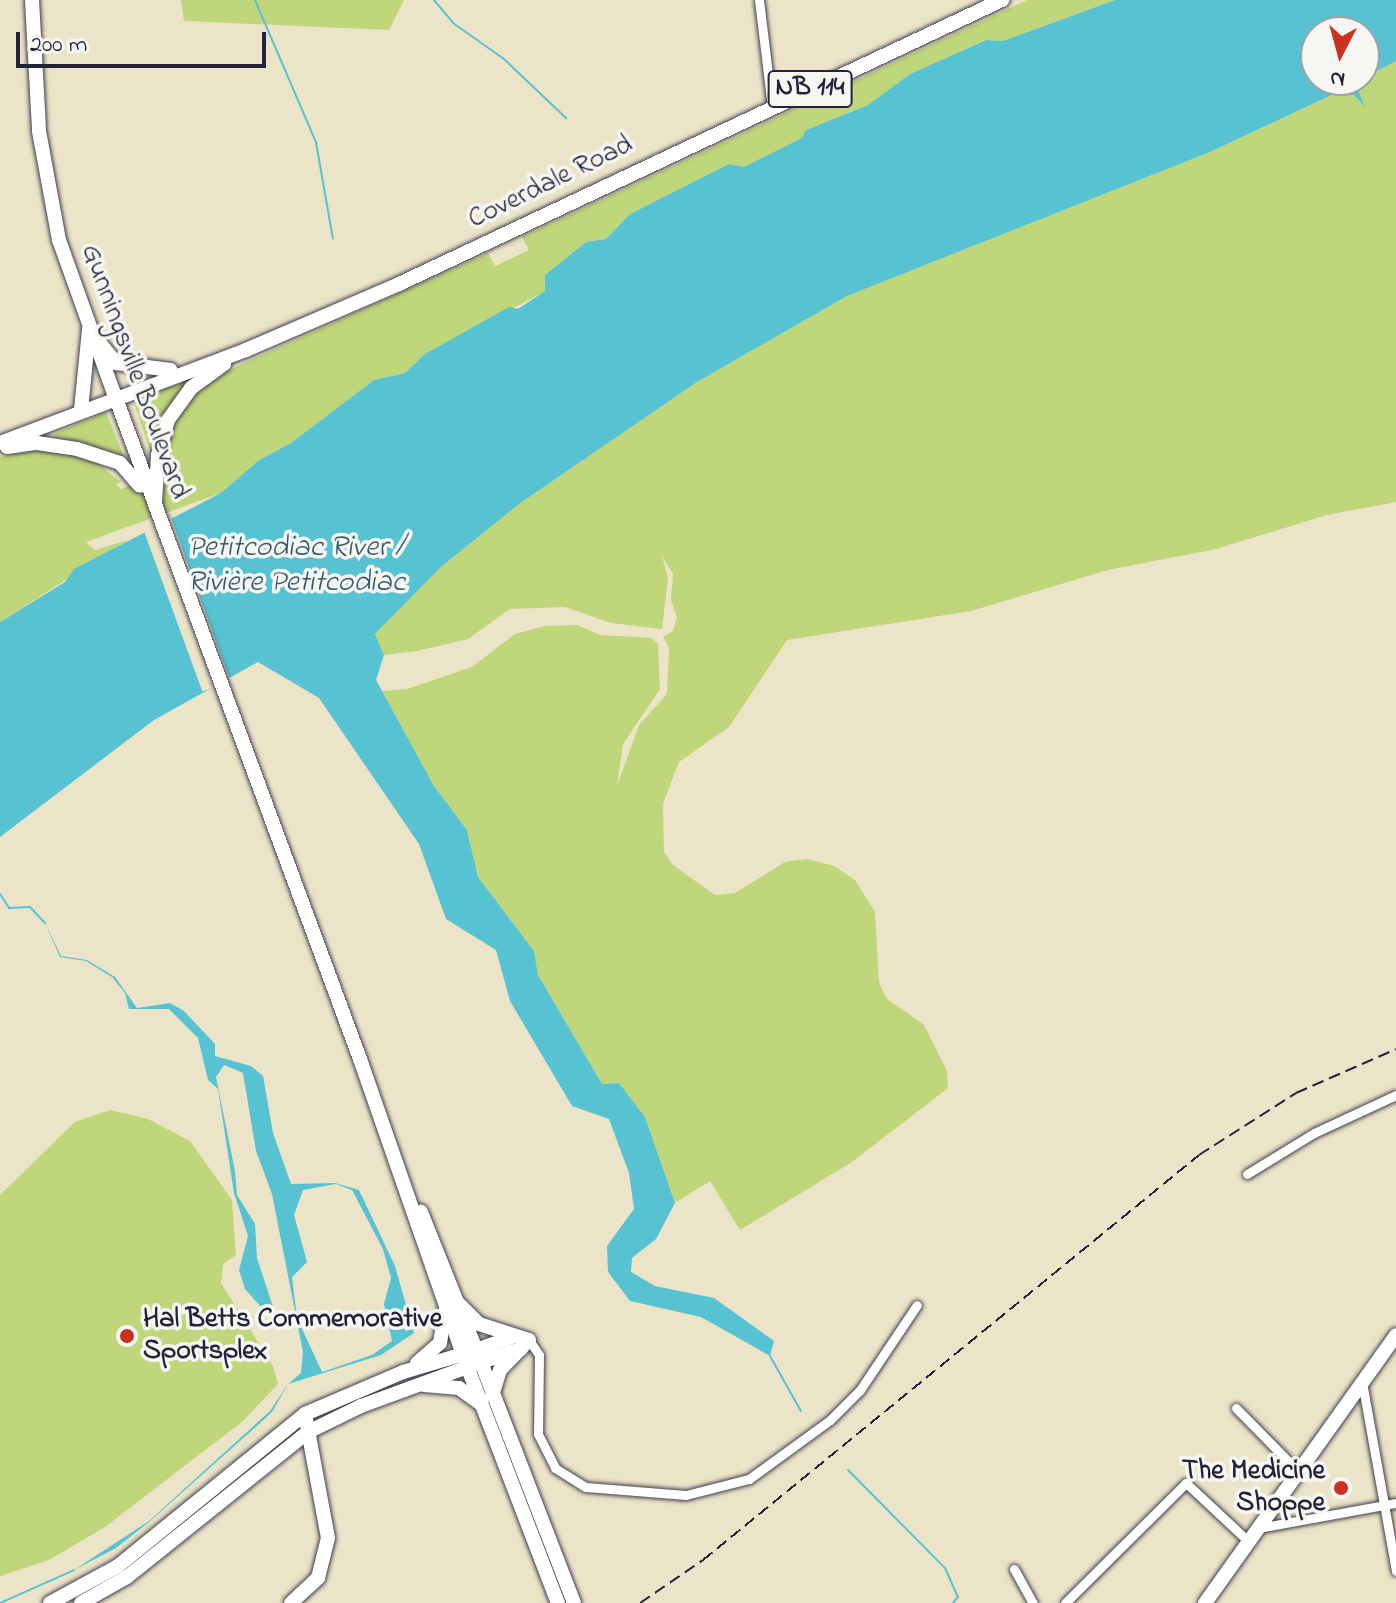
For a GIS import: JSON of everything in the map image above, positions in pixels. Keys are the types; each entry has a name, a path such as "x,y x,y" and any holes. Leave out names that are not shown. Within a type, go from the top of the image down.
{"main road":[{"name":"Gunningsville Boulevard","path":"32,0 39,131 59,240 155,510 486,1400"},
{"name":"Coverdale Road","path":"115,396 246,350 432,269 1002,0"},
{"path":"89,330 109,358 122,365 161,371 191,369"},
{"path":"81,410 89,371 89,330"},
{"path":"0,446 60,445 144,473 179,402 246,350"},
{"name":"NB 114","path":"0,446 115,396"},
{"path":"50,1603 118,1566 305,1414 403,1372 440,1343 452,1306 479,1324 522,1342"},
{"path":"1205,1603 1396,1335"},
{"path":"81,1603 127,1577 308,1432 522,1342"},
{"path":"522,1342 500,1370 486,1400 558,1603"},
{"path":"403,1372 473,1363"},
{"path":"415,1386 443,1384 486,1400 574,1603"},
{"path":"291,1603 318,1578 328,1538 305,1414"}],"street":[{"path":"759,0 772,107"},
{"path":"1247,1174 1314,1133 1396,1095"},
{"path":"522,1342 539,1355 538,1434 555,1468 586,1487 686,1495 749,1479 830,1420 860,1390 917,1305"},
{"path":"1361,1381 1396,1571"},
{"path":"1236,1408 1298,1471"},
{"path":"1065,1603 1186,1483 1248,1541"},
{"path":"1258,1528 1396,1503"},
{"path":"1014,1569 1033,1603"}],"green space":[{"path":"181,0 404,0 389,30 184,21"},
{"path":"1027,0 1115,0 1003,41 985,40 910,74 868,105 806,130 803,138 744,168 729,164 630,214 606,239 586,242 545,275 546,291 425,354 405,373 374,380 291,443 259,460 221,493 86,542 95,550 128,540 0,622 0,457 35,449 59,450 94,461 121,482 116,484 121,489 162,472 171,427 196,390 220,374 488,253 495,266 529,250 522,237"},
{"path":"1396,61 1396,502 1327,515 1216,549 1108,570 971,611 787,640 729,727 679,762 663,803 664,852 673,865 715,895 735,893 785,862 807,859 834,866 855,880 875,912 879,982 886,998 924,1025 947,1071 948,1088 852,1162 740,1230 710,1181 675,1203 645,1117 619,1083 602,1084 538,975 534,951 478,877 467,830 434,786 382,691 407,689 472,667 515,634 545,626 577,625 600,635 651,638 658,644 660,689 623,744 617,786 639,725 667,694 669,648 663,637 673,631 677,617 671,600 673,574 662,556 668,578 662,629 611,623 565,607 510,609 468,639 417,651 384,655 375,634 441,567 519,504 697,382 847,296 1210,152 1331,96 1355,96 1363,105 1360,96 1380,96 1380,70"},
{"path":"195,378 153,452 151,453 133,400"},
{"path":"106,412 124,457 54,436 54,434"},
{"name":"Hal Betts Commemorative Sportsplex","path":"110,1110 148,1119 190,1141 232,1200 236,1255 223,1264 221,1283 273,1366 278,1384 243,1421 105,1527 49,1560 0,1576 0,1195 75,1122"}],"water":[{"name":"Petitcodiac River / Rivière Petitcodiac","path":"1115,0 1396,0 1396,61 1380,70 1380,16 1300,16 1300,96 1330,96 1210,152 847,296 697,382 519,504 441,567 375,634 384,655 376,680 434,786 467,830 478,877 534,951 538,975 602,1084 619,1083 645,1117 675,1203 656,1239 632,1258 631,1272 655,1286 714,1298 774,1341 770,1356 701,1317 630,1301 608,1272 607,1246 634,1209 629,1173 609,1119 572,1106 510,1001 496,950 446,919 419,844 319,698 258,662 154,720 0,837 0,622 65,582 74,569 221,493 259,460 291,443 374,380 405,373 425,354 509,307 518,309 545,291 545,275 586,242 606,239 630,214 729,164 744,167 802,138 806,130 868,105 910,74 986,40 1003,41"},
{"path":"45,923 61,956 87,960 115,977 137,1008 170,1003 184,1011 215,1044 215,1056 251,1066 263,1076 273,1133 291,1184 335,1183 359,1190 395,1266 414,1333 381,1355 288,1384 301,1373 303,1352 272,1194 256,1151 243,1073 224,1065 216,1077 237,1195 255,1224 257,1258 274,1310 270,1317 245,1289 239,1270 248,1236 234,1193 218,1089 208,1080 198,1038 169,1009 129,1009 125,993 112,977 86,961 60,957","holes":["336,1184 352,1190 383,1249 391,1278 384,1304 392,1341 372,1355 322,1372 297,1318 292,1277 307,1262 294,1215 303,1190"]},
{"path":"288,1384 272,1412 149,1522 116,1548 74,1570 149,1521 270,1411"}],"pier":[{"path":"170,515 231,681 202,692 142,525"}],"waterway":[{"path":"255,0 316,142 333,239"},
{"path":"434,0 453,23 504,59 566,118"},
{"path":"0,894 9,908 30,907 45,923"},
{"path":"770,1356 801,1411"},
{"path":"848,1470 945,1568 958,1597 953,1603"},
{"path":"0,1603 74,1570"}],"railway":[{"path":"640,1603 703,1560 1199,1155 1296,1093 1396,1049"}],"place":[{"name":"Hal Betts Commemorative Sportsplex","path":"127,1336"},
{"name":"The Medicine Shoppe","path":"1341,1488"}]}
